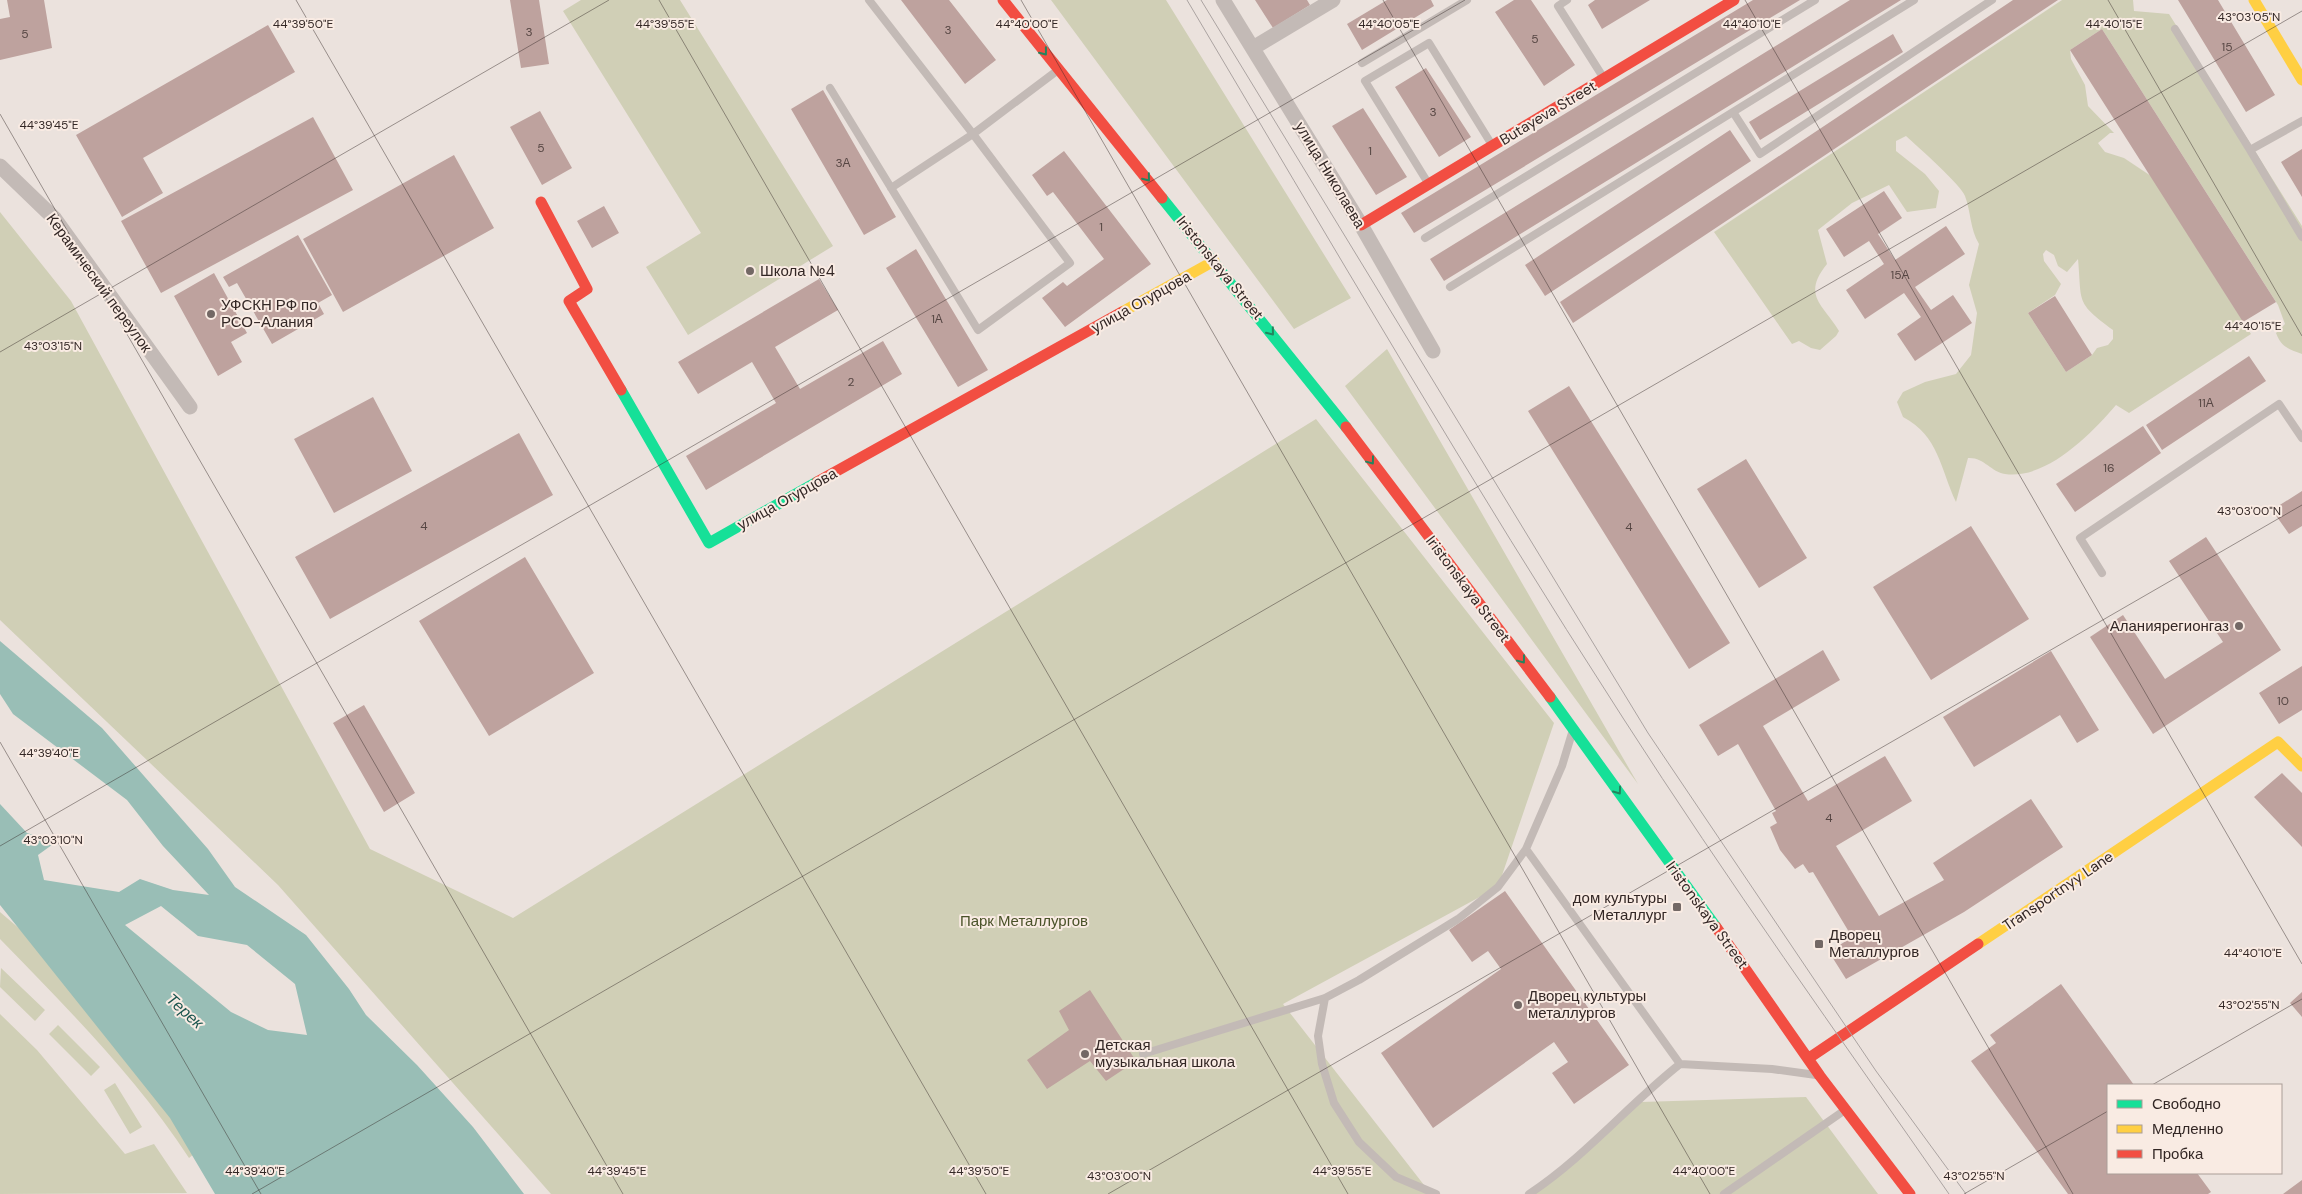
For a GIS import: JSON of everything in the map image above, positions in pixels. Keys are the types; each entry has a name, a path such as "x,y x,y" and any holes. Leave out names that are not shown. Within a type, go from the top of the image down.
{"street":[{"name":"Iristonskaya Street","path":"1003,0 1312,383 1574,728 1810,1058 1820,1076 1910,1194"},
{"name":"улица Николаева","path":"1223,0 1361,225 1433,351"},
{"path":"1253,48 1333,0"},
{"name":"Butayeva Street","path":"1361,225 1734,0"},
{"path":"2254,0 2302,80"},
{"name":"Керамический переулок","path":"0,166 55,219 190,407"},
{"name":"улица Огурцова","path":"541,202 586,289 569,301 709,543 1214,261"},
{"name":"Transportnyy Lane","path":"1810,1058 2278,742 2302,766"}],"lane":[{"path":"830,88 978,330 1070,263 869,0"},
{"path":"1448,0 1453,8"},
{"path":"1362,63 1467,0"},
{"path":"1567,0 1558,6 1604,79"},
{"path":"1425,238 1815,0"},
{"path":"1450,286 1914,0"},
{"path":"1733,112 1760,154 1992,0"},
{"path":"2175,29 2302,236"},
{"path":"1429,185 1366,81 1429,43 1492,146"},
{"path":"891,188 973,134 1058,70"},
{"path":"2250,150 2302,120"},
{"path":"2102,573 2080,538 2279,404 2302,438"},
{"path":"1143,1054 1325,998 1367,975 1458,919 1498,887 1526,849 1562,766 1574,728"},
{"path":"1526,849 1680,1064"},
{"path":"1325,998 1318,1036 1322,1064 1334,1103 1359,1142 1396,1177 1436,1194"},
{"path":"1529,1194 1557,1175 1639,1097 1680,1064 1772,1069 1820,1076"},
{"path":"1724,1194 1846,1109"}],"green space":[{"path":"581,0 680,0 833,246 688,335 646,267 701,233 563,11"},
{"path":"1051,0 1166,0 1351,298 1294,329"},
{"path":"2062,0 2133,0 2134,11 2169,14 2302,226 2302,354 2286,347 2278,338 2276,333 2285,324 2278,305 2102,29 2070,50 2071,59 2085,85 2088,106 2114,133 2110,133 2098,143 2105,152 2124,158 2151,176 2251,334 2129,413 2116,405 2081,441 2052,462 2037,470 2021,474 2005,474 1996,471 1979,460 1968,458 1956,502 1931,443 1915,425 1903,417 1897,402 1903,392 1925,382 1956,374 1971,355 1977,313 1969,285 1979,244 1965,196 1956,183 1906,136 1896,141 1896,151 1925,174 1939,191 1936,208 1907,212 1889,185 1852,203 1818,230 1827,264 1819,275 1815,292 1822,307 1839,331 1820,350 1811,348 1799,341 1792,344 1714,232","holes":["2046,250 2054,255 2058,266 2067,272 2078,259 2081,293 2086,307 2113,330 2113,339 2108,345 2097,348 2092,355 2066,372 2028,313 2055,295 2061,284 2044,261 2043,254"]},
{"name":"Парк Металлургов","path":"0,212 71,301 370,849 513,918 1316,419 1554,723 1498,887 1283,1004 1431,1194 551,1194 278,885 0,620"},
{"path":"1387,349 1638,784 1345,386"},
{"path":"0,912 42,948 206,1144 189,1158 147,1099 124,1071 0,939"},
{"path":"1,968 45,1010 35,1021 0,987"},
{"path":"0,1014 37,1050 125,1154 154,1144 187,1193 0,1194"},
{"path":"58,1025 100,1067 91,1076 49,1034"},
{"path":"115,1083 142,1127 130,1134 104,1090"},
{"path":"1806,1097 1878,1194 1532,1194 1641,1102"}],"water":[{"name":"Терек","path":"0,641 102,728 208,849 235,887 306,935 349,989 366,1015 417,1065 473,1127 524,1194 215,1194 170,1118 0,905 0,804 27,833 56,842 38,855 44,880 119,892 140,879 173,890 209,895 163,846 127,800 13,714 0,694","holes":["161,906 198,936 247,945 295,984 307,1035 268,1030 231,1012 125,925"]}],"building":[{"path":"7,0 44,0 52,48 0,60 0,19 10,17"},
{"path":"510,0 539,0 549,64 521,68"},
{"path":"901,0 949,0 996,60 965,84"},
{"path":"1255,0 1307,0 1310,5 1273,28"},
{"path":"1387,0 1431,0 1434,6 1362,50 1347,24"},
{"path":"1514,0 1531,0 1575,65 1544,86 1495,12"},
{"path":"1595,0 1650,0 1602,29 1588,5"},
{"path":"1753,0 1800,0 1414,233 1401,213"},
{"path":"1850,0 1901,0 1444,281 1430,259"},
{"path":"2013,0 2058,0 1573,323 1560,302"},
{"path":"2178,0 2218,0 2275,95 2246,112"},
{"path":"268,25 295,72 143,158 163,193 122,217 76,135"},
{"path":"2102,29 2276,302 2243,322 2070,50"},
{"path":"1893,34 1903,52 1760,140 1749,122"},
{"path":"1426,68 1471,137 1439,157 1395,87"},
{"path":"823,90 896,217 864,235 791,109"},
{"path":"1363,108 1407,177 1376,195 1332,126"},
{"path":"540,111 572,168 542,185 510,127"},
{"path":"313,117 353,190 161,293 121,221"},
{"path":"1730,130 1751,161 1545,296 1525,265"},
{"path":"2302,149 2302,197 2281,162"},
{"path":"1064,151 1151,264 1065,327 1042,298 1063,282 1067,286 1104,259 1053,192 1047,196 1032,175"},
{"path":"454,155 494,228 343,312 303,239"},
{"path":"1884,191 1902,218 1878,234 1895,260 1946,226 1965,254 1915,287 1931,310 1953,295 1972,323 1915,361 1897,334 1921,317 1904,293 1865,319 1846,290 1884,264 1869,241 1844,257 1826,229"},
{"path":"604,206 619,233 592,248 577,221"},
{"path":"298,235 332,295 318,303 324,314 272,344 237,283 229,287 223,277"},
{"path":"916,249 988,370 958,387 886,268"},
{"name":"УФСКН РФ по РСО-Алания","path":"214,273 247,333 231,342 242,362 218,376 174,296"},
{"path":"819,279 838,310 775,347 800,389 883,341 902,374 706,490 686,456 776,403 752,362 698,394 678,362"},
{"path":"2055,296 2092,355 2066,372 2028,313"},
{"path":"2249,356 2266,381 2162,450 2146,425"},
{"path":"1569,386 1730,643 1689,669 1528,411"},
{"path":"373,397 412,471 334,513 294,439"},
{"path":"2143,426 2161,453 2075,512 2056,484"},
{"path":"519,433 553,495 330,619 295,557"},
{"path":"1746,459 1807,558 1759,588 1697,489"},
{"path":"2302,491 2302,526 2289,534 2272,510"},
{"path":"1971,526 2029,619 1931,680 1873,587"},
{"name":"Аланиярегионгаз","path":"2206,537 2281,650 2153,734 2090,637 2123,615 2165,679 2223,642 2169,561"},
{"path":"525,557 594,673 489,736 419,621"},
{"path":"1823,650 1840,680 1763,726 1808,801 1885,756 1912,801 1836,846 1879,916 1944,880 1933,863 2031,799 2063,847 1964,912 1846,979 1829,952 1852,937 1813,872 1809,873 1803,864 1795,869 1780,850 1770,827 1777,823 1772,813 1776,811 1738,744 1718,756 1699,725"},
{"path":"2051,651 2099,730 2077,743 2060,715 1974,767 1943,717"},
{"path":"2302,666 2302,710 2279,724 2259,693"},
{"path":"364,705 415,793 384,812 333,723"},
{"path":"2282,773 2302,793 2302,847 2254,797"},
{"name":"Дворец культуры металлургов","path":"1505,891 1629,1065 1574,1104 1552,1073 1568,1062 1554,1042 1433,1128 1381,1053 1501,969 1488,951 1472,962 1449,930"},
{"path":"2061,984 2133,1084 2107,1084 2107,1174 2198,1174 2211,1192 2208,1194 2068,1194 1971,1061 1996,1043 1990,1035"},
{"path":"1090,990 1136,1061 1106,1081 1090,1061 1047,1089 1027,1060 1069,1030 1059,1011"},
{"path":"2302,992 2302,1017 2290,1003"},
{"path":"2302,1180 2302,1194 2283,1194"}],"tram line":[{"path":"1187,0 1402,361 1566,630 1702,838 1949,1194"},
{"path":"1201,0 1648,733 1876,1071 1966,1194"}],"traffic: fast":[{"path":"1162,198 1346,427"},
{"path":"621,390 709,543 817,482"},
{"path":"1550,697 1716,927"}],"traffic: slow":[{"path":"2254,0 2302,80"},
{"path":"1122,312 1214,261"},
{"path":"1978,944 2278,742 2302,766"}],"traffic: jam":[{"path":"1003,0 1162,198"},
{"path":"1361,225 1734,0"},
{"path":"541,202 587,289 569,301 621,390"},
{"path":"817,482 1122,312"},
{"path":"1346,427 1550,697"},
{"path":"1716,927 1820,1076 1910,1194"},
{"path":"1809,1058 1978,944"}],"place":[{"name":"Школа №4","path":"750,271"},
{"name":"УФСКН РФ по РСО-Алания","path":"211,314"},
{"name":"Аланиярегионгаз","path":"2239,626"},
{"name":"дом культуры Металлург","path":"1677,907"},
{"name":"Дворец Металлургов","path":"1819,944"},
{"name":"Дворец культуры металлургов","path":"1518,1005"},
{"name":"Детская музыкальная школа","path":"1085,1054"}]}
